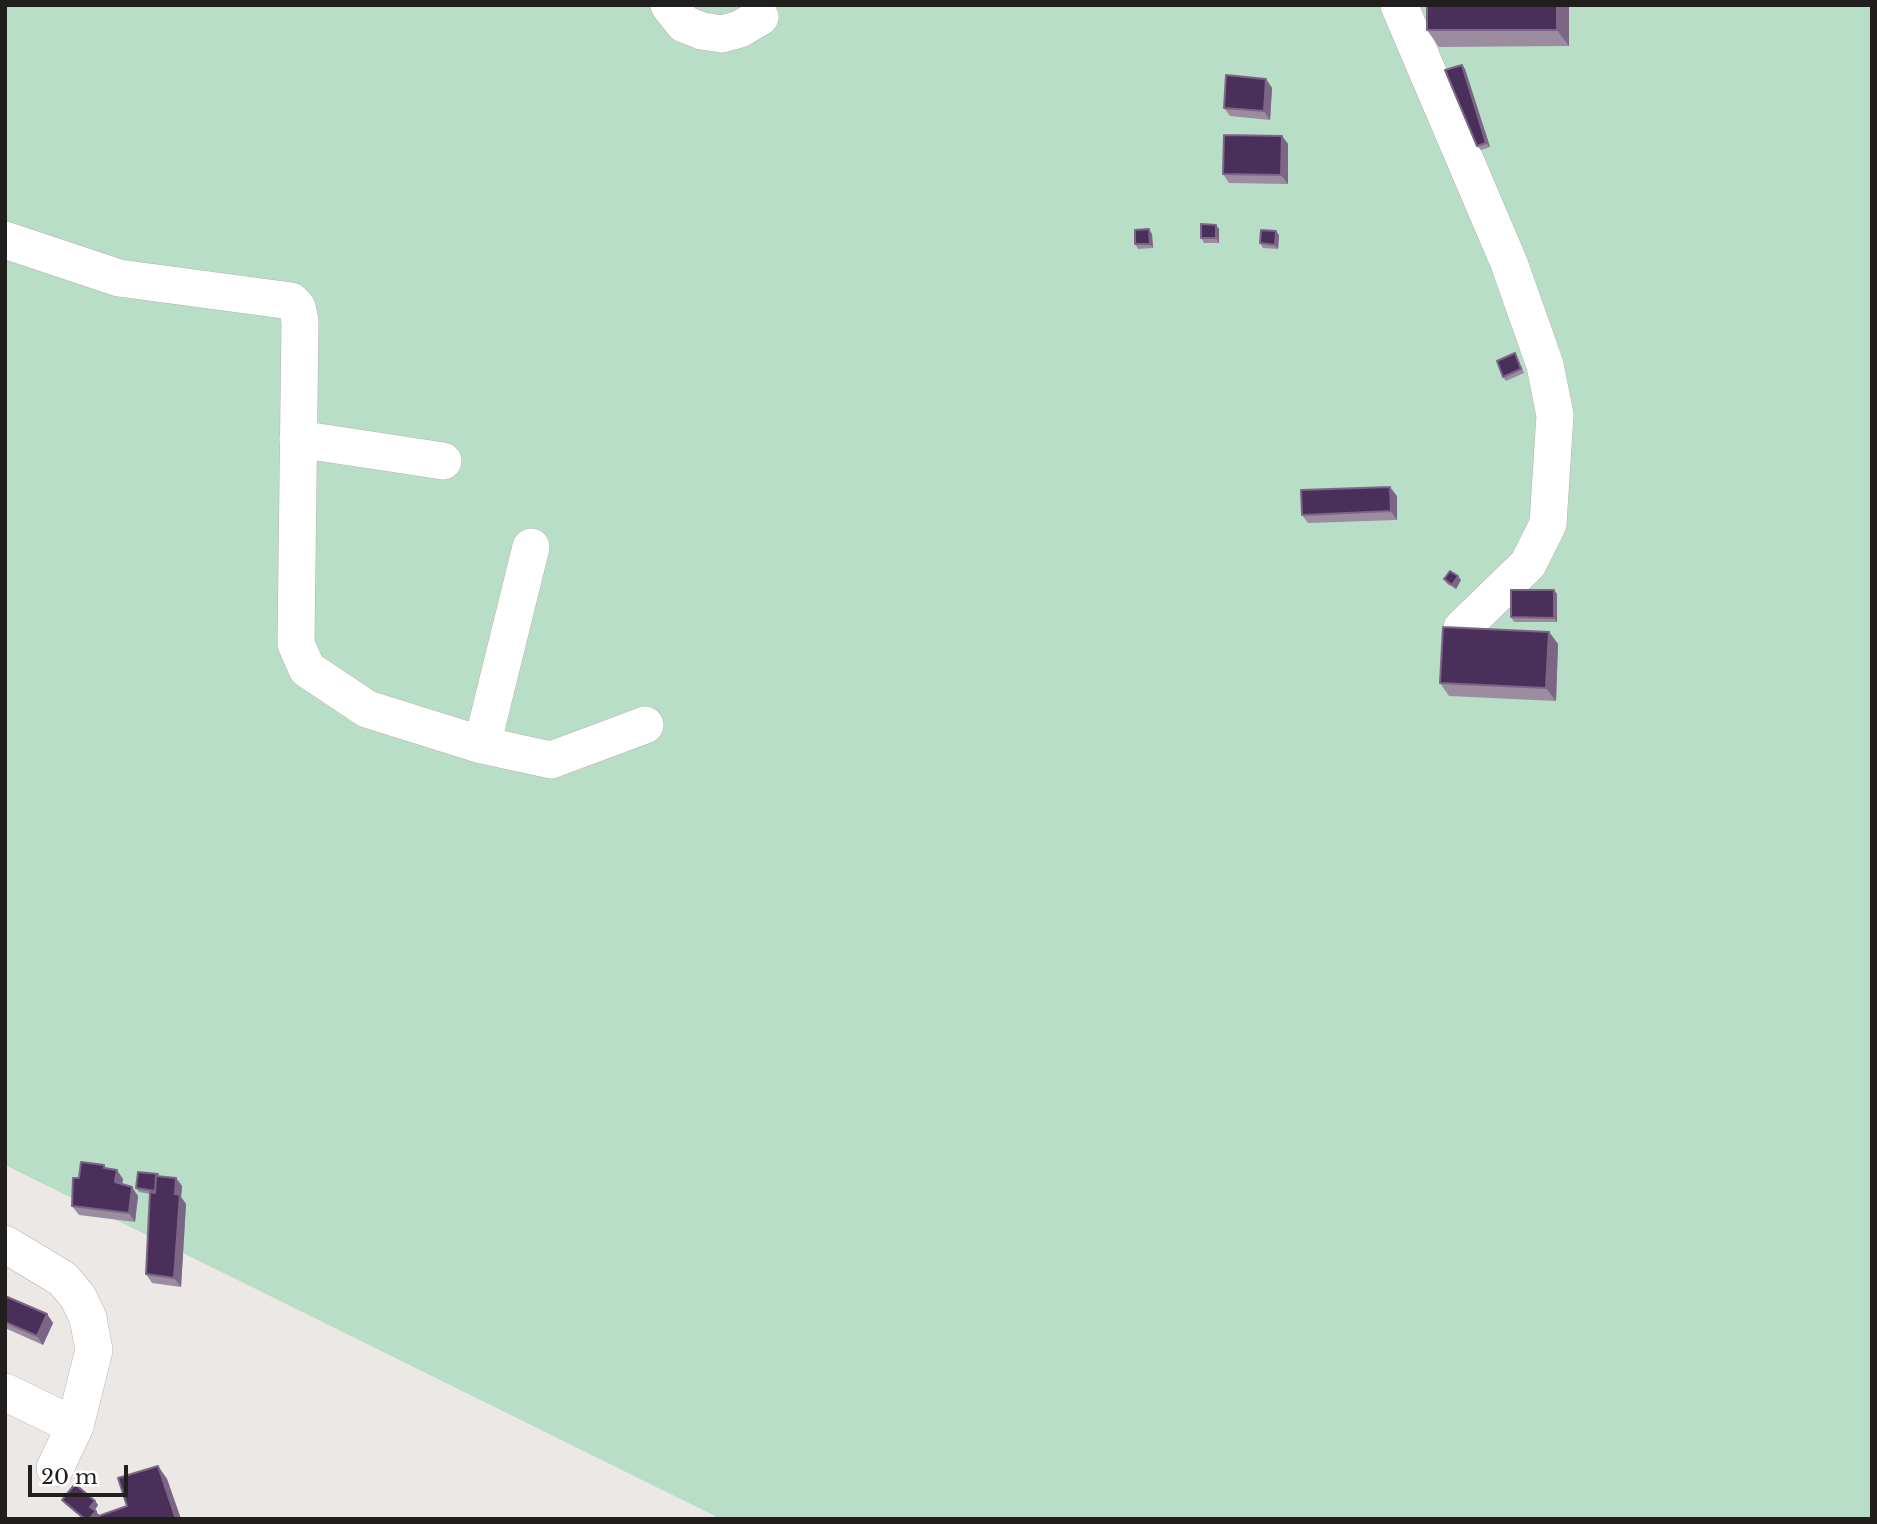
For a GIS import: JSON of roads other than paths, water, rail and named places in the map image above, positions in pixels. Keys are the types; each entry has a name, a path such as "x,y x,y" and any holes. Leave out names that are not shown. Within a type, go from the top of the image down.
{"street":[{"path":"669,5 684,24 702,31 722,34 740,29 760,17"},
{"path":"1399,5 1509,263 1545,365 1555,415 1548,524 1528,564 1462,628"},
{"path":"5,240 118,278 291,301 297,307 300,321 296,644 307,669 367,709 482,745 551,760 645,725"},
{"path":"298,439 443,461"},
{"path":"482,745 531,547"},
{"path":"5,1244 63,1279 78,1297 88,1318 94,1350 75,1426 55,1468"},
{"path":"5,1392 75,1426"}]}
